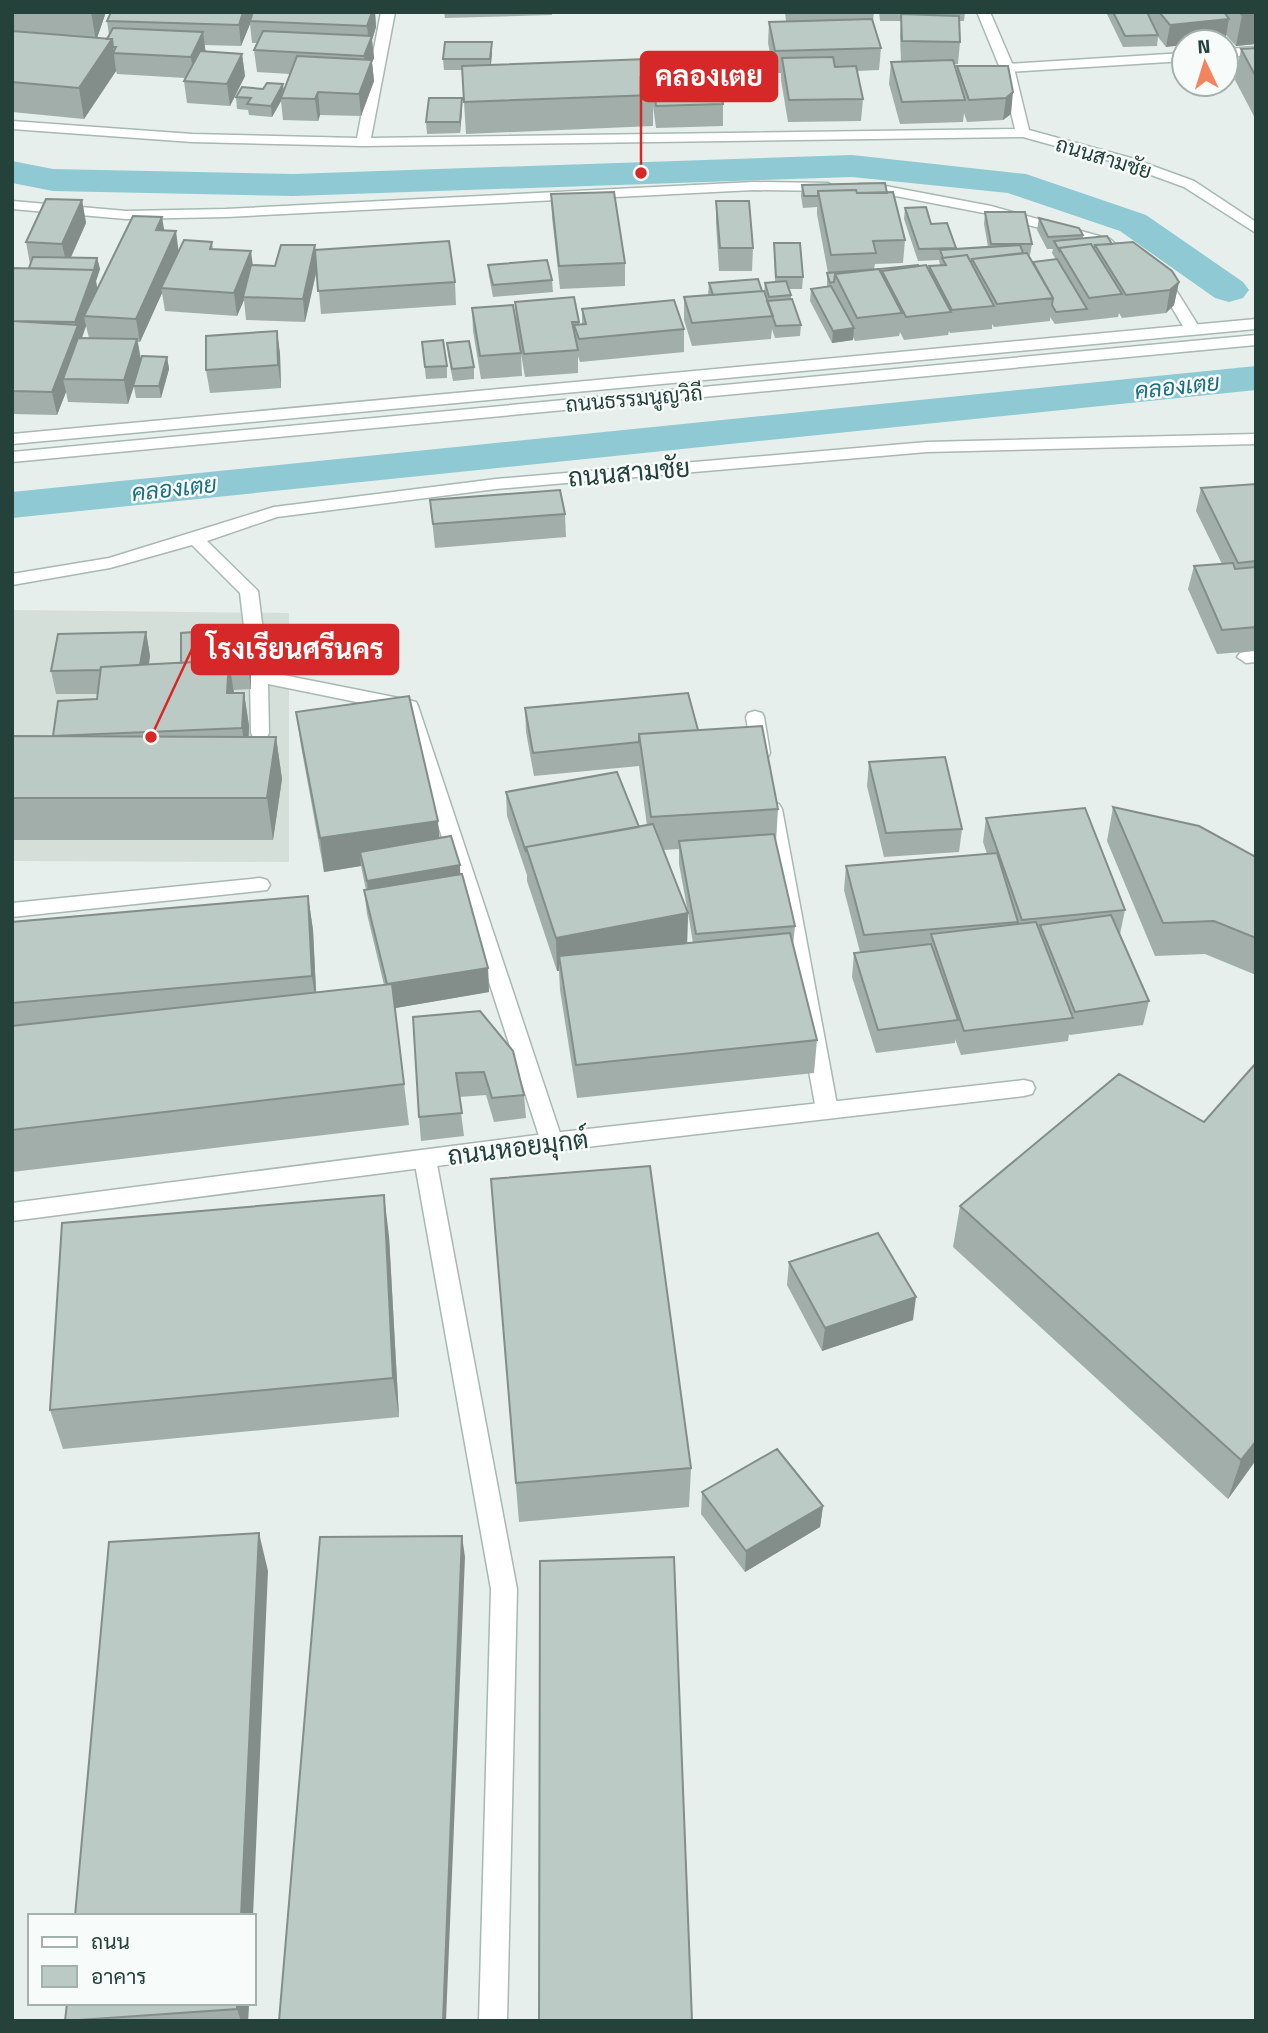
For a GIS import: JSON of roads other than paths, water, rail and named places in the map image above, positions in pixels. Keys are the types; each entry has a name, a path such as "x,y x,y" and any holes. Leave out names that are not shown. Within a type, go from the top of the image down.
{"street":[{"path":"363,142 388,12"},
{"name":"ถนนสามชัย","path":"983,12 1007,68 1023,133 1126,161 1189,184 1256,229"},
{"path":"1007,68 1170,58"},
{"path":"12,125 192,138 363,142 1023,133"},
{"path":"12,205 126,215 226,213 754,186 875,188 991,210 1105,242 1121,255"},
{"path":"1140,269 1171,293 1193,330"},
{"name":"ถนนธรรมนูญวิถี","path":"12,439 1256,324"},
{"name":"ถนนธรรมนูญวิถี","path":"12,457 1256,340"},
{"name":"ถนนสามชัย","path":"12,580 110,563 195,539 274,512 496,484 927,447 1256,439"},
{"path":"195,539 249,591 259,676 260,733"},
{"path":"259,676 409,706 552,1142"},
{"path":"755,717 764,767"},
{"path":"768,792 827,1110"},
{"path":"12,911 260,885"},
{"name":"ถนนหอยมุกต์","path":"12,1212 552,1142 1024,1087"},
{"path":"425,1159 504,1589 493,2021"}],"waterway":[{"name":"คลองเตย","path":"12,172 53,180 293,185 852,166 1013,182 1133,223 1229,290"},
{"name":"คลองเตย","path":"12,505 1256,378"}],"place":[{"name":"คลองเตย","path":"641,173"},
{"name":"โรงเรียนศรีนคร","path":"151,737"}]}
